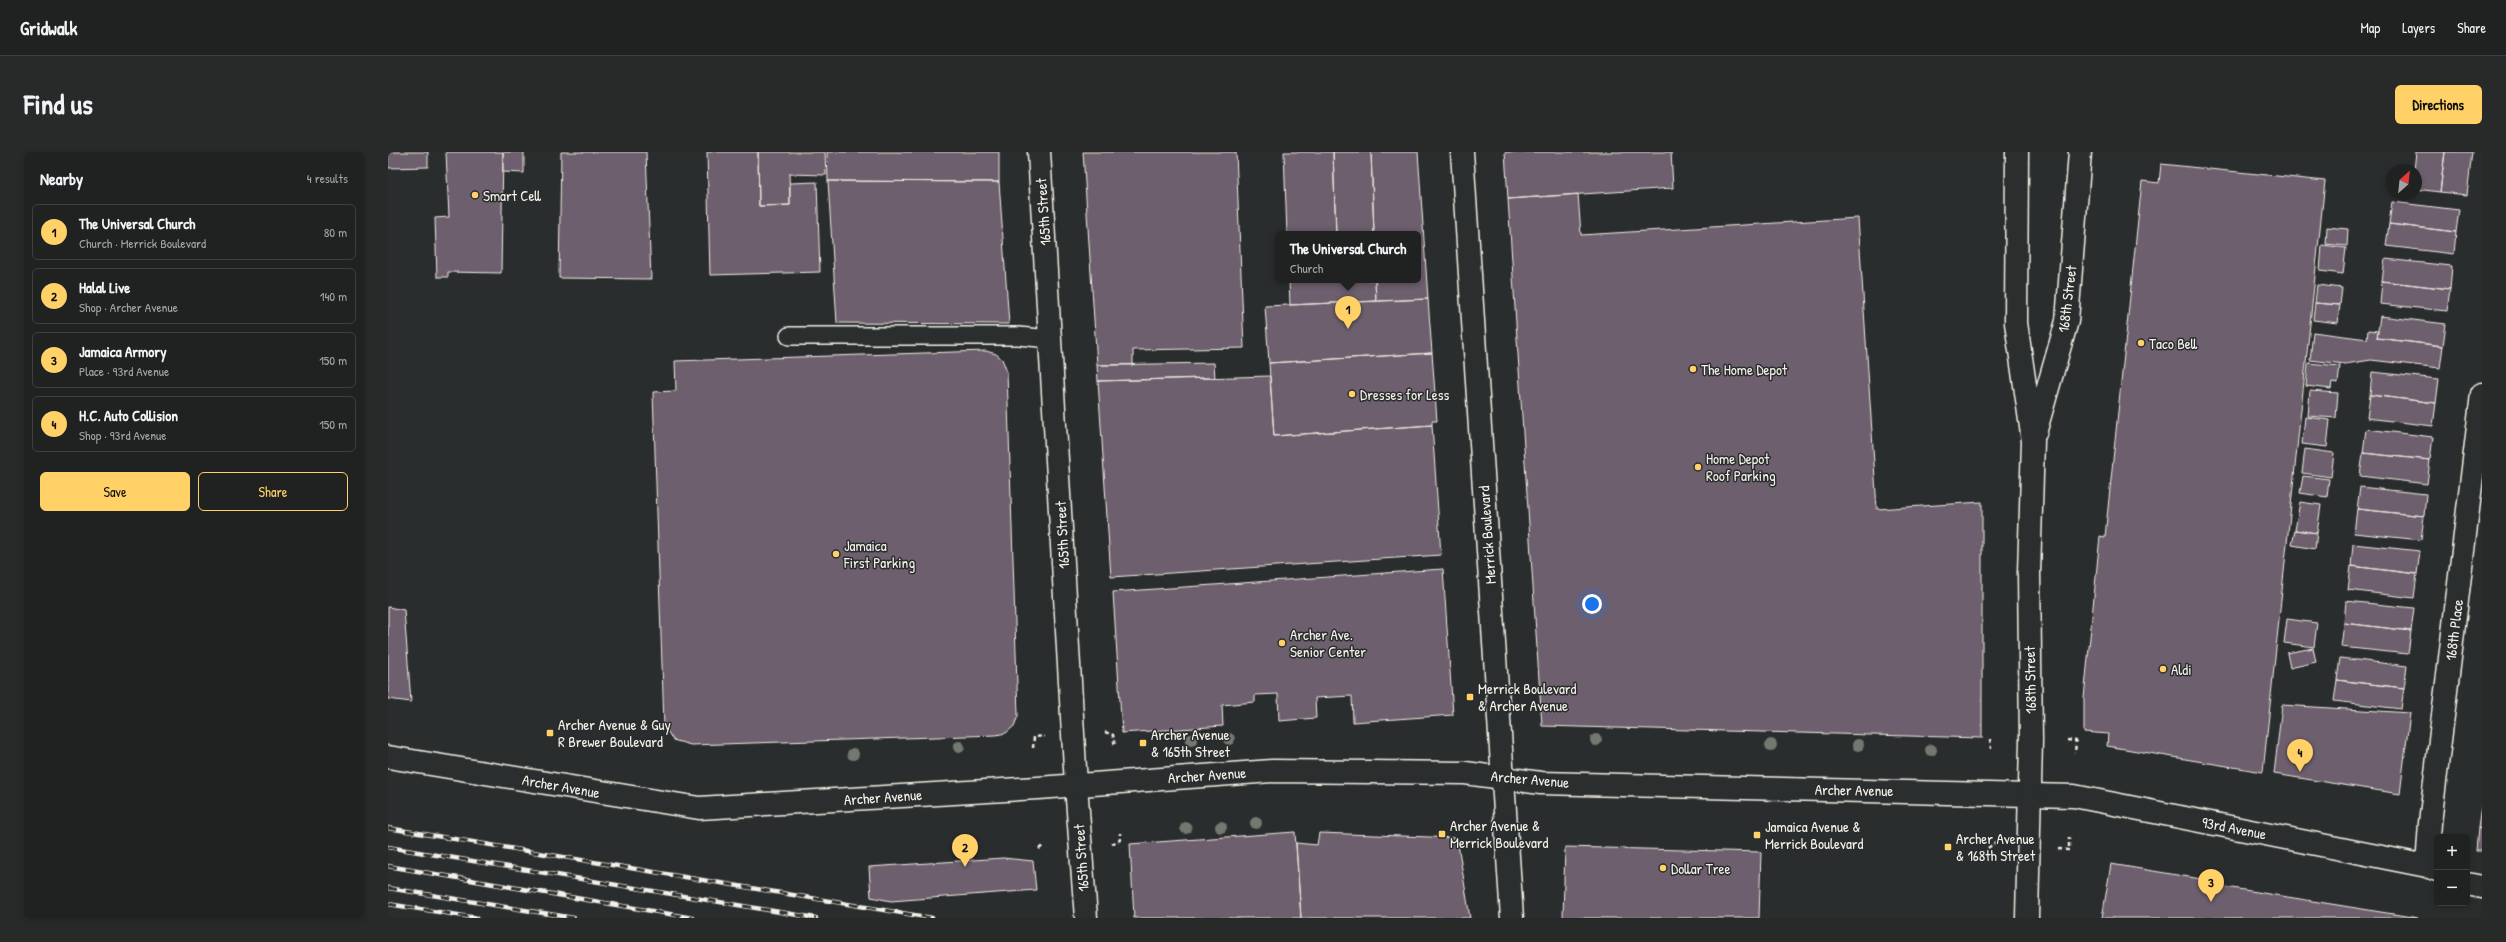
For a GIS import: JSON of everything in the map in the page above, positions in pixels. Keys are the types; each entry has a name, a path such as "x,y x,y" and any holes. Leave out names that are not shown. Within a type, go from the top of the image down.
{"street":[{"name":"165th Street","path":"1039,152 1076,785 1086,918"},
{"name":"Merrick Boulevard","path":"1462,152 1512,918"},
{"name":"168th Street","path":"2018,152 2016,323 2033,442 2029,580 2029,795 2027,918"},
{"name":"168th Street","path":"2033,442 2067,321 2080,152"},
{"name":"168th Place","path":"2432,868 2430,823 2477,485 2482,394"},
{"name":"Archer Avenue","path":"388,757 687,807 721,807 1272,771 1465,773 1540,783 2029,795"},
{"name":"93rd Avenue","path":"2029,795 2074,796 2432,868"},
{"path":"2470,885 2482,887"}],"lane":[{"path":"789,336 1018,336 1051,339"}],"path":[{"path":"1104,732 1113,735 1115,747"},
{"path":"1033,748 1034,737 1049,735"},
{"path":"1990,739 1991,749"},
{"path":"2067,740 2076,741 2075,753"},
{"path":"1112,844 1120,840 1120,833"},
{"path":"2058,849 2069,850 2069,838"},
{"path":"1988,848 1997,841"},
{"path":"1039,849 1044,845"}],"building":[{"path":"388,152 428,152 428,167 388,168"},
{"name":"Smart Cell","path":"446,152 503,152 501,273 448,272 448,277 437,277 435,218 449,217"},
{"path":"503,152 524,152 524,173 503,172"},
{"path":"561,152 646,152 651,279 559,278"},
{"path":"707,152 758,152 759,206 790,205 790,183 817,182 820,272 710,275"},
{"path":"758,152 825,152 826,175 789,174 790,205 759,206"},
{"path":"827,152 999,152 999,182 828,181"},
{"path":"1083,152 1236,152 1244,348 1133,350 1133,365 1097,365"},
{"path":"1284,152 1333,152 1336,231 1287,231"},
{"path":"1333,152 1371,152 1374,231 1336,231"},
{"path":"1371,152 1418,152 1428,299 1376,301 1375,283 1421,283 1421,231 1374,231"},
{"path":"1505,152 1671,152 1673,188 1508,199"},
{"path":"2416,152 2445,152 2440,192 2422,190 2422,164 2415,164"},
{"path":"2445,152 2472,152 2467,195 2440,192"},
{"path":"2161,164 2325,181 2263,772 2107,746 2108,734 2084,732 2084,698 2100,536 2105,537 2142,181 2159,183"},
{"path":"828,181 999,182 1009,324 837,323"},
{"name":"Home Depot Roof Parking","path":"1578,194 1581,235 1858,218 1877,509 1982,502 1982,738 1542,726 1508,199"},
{"path":"2392,202 2459,210 2456,232 2389,224"},
{"path":"2389,224 2456,232 2454,254 2386,246"},
{"path":"2327,227 2348,229 2347,246 2326,244"},
{"path":"2322,245 2346,248 2343,274 2320,271"},
{"path":"2385,259 2452,266 2450,289 2382,281"},
{"path":"2382,281 2450,289 2447,311 2380,304"},
{"path":"1289,283 1375,283 1376,301 1290,305"},
{"path":"2317,285 2342,288 2340,305 2315,303"},
{"path":"1428,299 1432,353 1269,363 1265,306"},
{"path":"2315,303 2340,305 2338,323 2313,320"},
{"path":"2380,316 2446,324 2443,346 2377,338"},
{"path":"2368,330 2378,331 2377,338 2443,346 2440,368 2371,360 2345,364 2310,360 2313,332 2367,339"},
{"name":"Jamaica First Parking","path":"986,351 996,354 1002,359 1007,372 1018,716 1014,726 1006,733 996,735 691,745 673,740 664,726 653,392 676,391 675,361"},
{"path":"1432,353 1437,421 1432,421 1432,425 1274,436 1269,363"},
{"path":"1214,363 1215,378 1098,381 1097,365"},
{"path":"2308,363 2340,366 2338,383 2332,382 2331,389 2306,386"},
{"path":"2372,372 2439,379 2436,403 2370,395"},
{"path":"1270,376 1274,436 1432,425 1441,555 1111,577 1098,381"},
{"path":"2310,391 2338,393 2336,418 2308,416"},
{"path":"2370,395 2436,403 2433,426 2367,418"},
{"path":"2305,417 2330,420 2327,447 2302,444"},
{"path":"2366,429 2433,437 2430,460 2363,453"},
{"path":"2305,449 2334,453 2331,477 2302,473"},
{"path":"2363,453 2430,460 2427,484 2360,476"},
{"path":"2303,476 2329,479 2327,497 2300,493"},
{"path":"2360,487 2426,494 2424,516 2357,509"},
{"path":"2300,502 2321,505 2317,533 2295,530"},
{"path":"2357,509 2424,516 2421,540 2354,533"},
{"path":"2295,530 2317,533 2315,549 2292,545"},
{"path":"2353,544 2420,551 2417,574 2351,566"},
{"path":"2351,566 2417,574 2414,598 2348,590"},
{"name":"Archer Ave. Senior Center","path":"1443,569 1453,715 1353,722 1352,696 1315,698 1316,718 1279,721 1278,694 1255,695 1255,702 1222,705 1223,726 1122,733 1113,592"},
{"path":"2346,601 2414,608 2411,631 2344,623"},
{"path":"388,607 404,610 411,702 388,699"},
{"path":"2287,619 2317,623 2314,647 2284,643"},
{"path":"2344,623 2411,631 2408,654 2341,647"},
{"path":"2313,648 2316,662 2290,668 2287,653"},
{"path":"2340,658 2407,666 2404,688 2337,680"},
{"path":"2337,680 2404,688 2401,709 2334,701"},
{"path":"2282,705 2410,713 2400,794 2274,774"},
{"path":"2482,807 2482,829 2478,828"},
{"path":"2478,828 2482,829 2482,851 2476,851"},
{"path":"1295,832 1301,918 1134,918 1130,844"},
{"path":"1319,833 1457,838 1470,918 1301,918 1296,843 1317,845"},
{"name":"Dollar Tree","path":"1565,847 1761,852 1759,918 1563,918"},
{"path":"1003,858 1033,861 1036,890 891,901 871,897 869,867"},
{"path":"2111,864 2219,882 2219,886 2418,918 2102,918"}],"railway":[{"path":"388,828 932,918"},
{"path":"388,847 816,918"},
{"path":"388,866 693,918"},
{"path":"388,888 574,918"},
{"path":"388,904 477,918"}],"place":[{"name":"Smart Cell","path":"475,195"},
{"name":"The Universal Church","path":"1348,329"},
{"name":"Taco Bell","path":"2141,343"},
{"name":"The Home Depot","path":"1693,369"},
{"name":"Dresses for Less","path":"1352,394"},
{"name":"Home Depot Roof Parking","path":"1698,467"},
{"name":"Jamaica First Parking","path":"836,554"},
{"name":"Archer Ave. Senior Center","path":"1282,643"},
{"name":"Aldi","path":"2163,669"},
{"name":"Merrick Boulevard & Archer Avenue","path":"1470,697"},
{"name":"Archer Avenue & Guy R Brewer Boulevard","path":"550,733"},
{"name":"Archer Avenue & 165th Street","path":"1143,743"},
{"name":"H.C. Auto Collision","path":"2300,772"},
{"name":"Archer Avenue & Merrick Boulevard","path":"1442,834"},
{"name":"Jamaica Avenue & Merrick Boulevard","path":"1757,835"},
{"name":"Archer Avenue & 168th Street","path":"1948,847"},
{"name":"Halal Live","path":"965,867"},
{"name":"Dollar Tree","path":"1663,868"},
{"name":"Jamaica Armory","path":"2211,902"}]}
